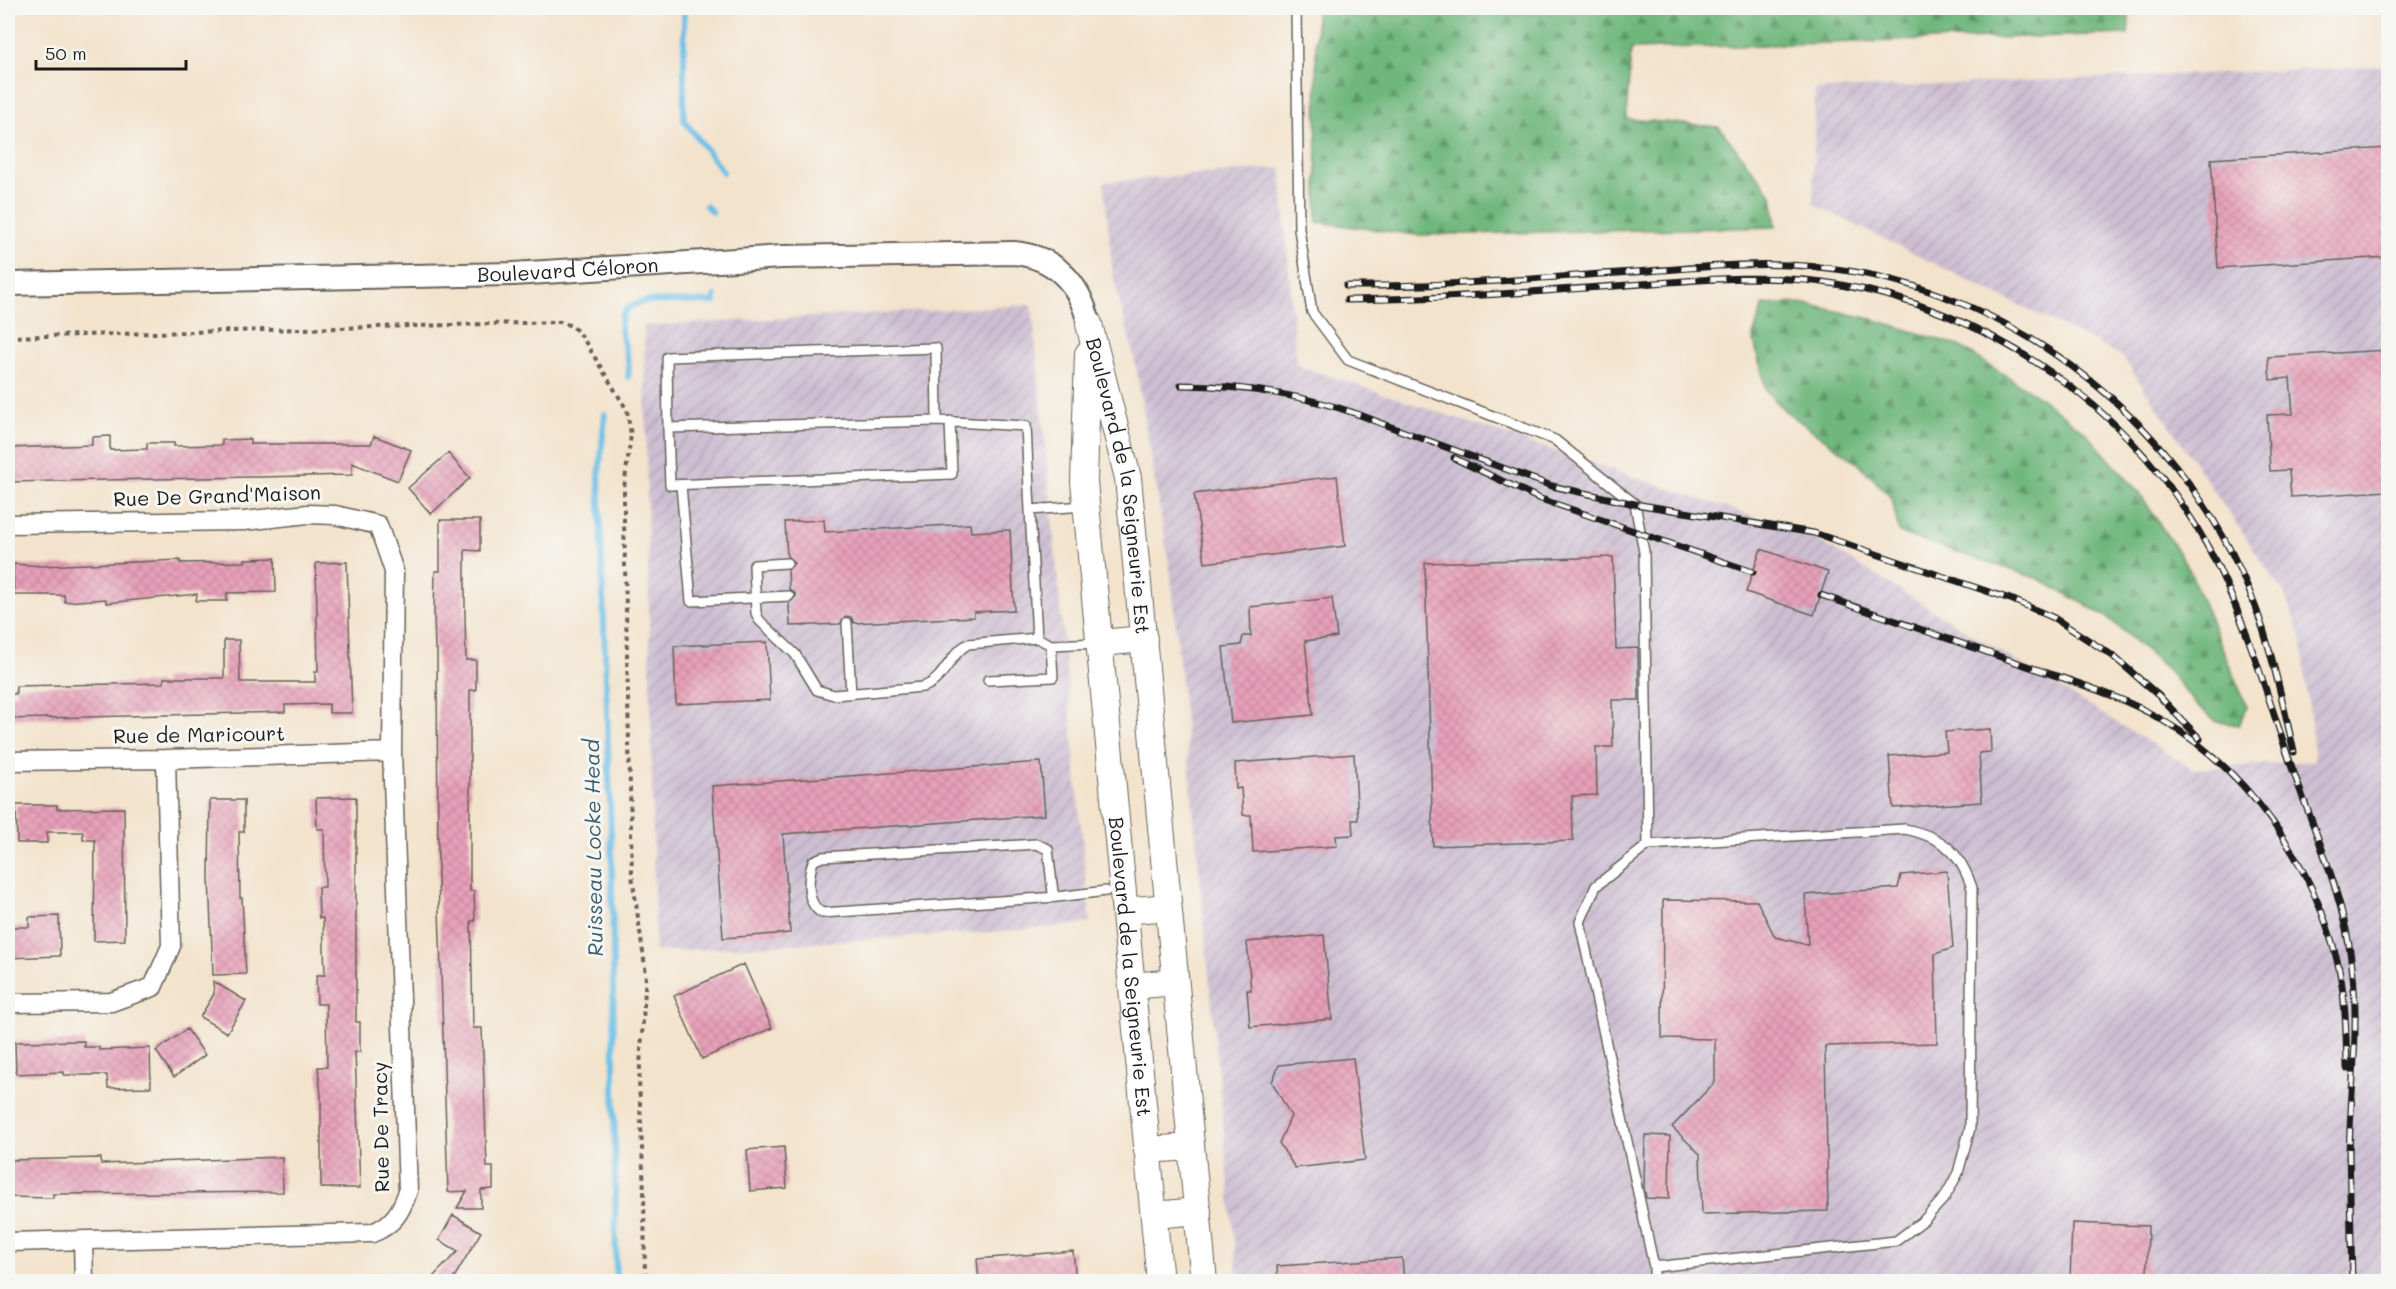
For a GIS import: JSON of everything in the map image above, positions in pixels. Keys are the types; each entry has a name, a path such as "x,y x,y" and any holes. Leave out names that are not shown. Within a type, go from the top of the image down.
{"main road":[{"name":"Boulevard de la Seigneurie Est","path":"1089,324 1084,482 1160,1281"},
{"name":"Boulevard de la Seigneurie Est","path":"1089,324 1128,477 1204,1281"},
{"path":"1100,643 1144,639"},
{"path":"1125,911 1168,907"},
{"path":"1132,986 1175,982"},
{"path":"1147,1150 1191,1147"},
{"path":"1154,1215 1198,1211"}],"street":[{"name":"Boulevard Céloron","path":"8,284 513,274 755,258 1014,253 1042,260 1063,272 1083,300 1089,324"},
{"name":"Rue De Grand'Maison","path":"8,524 244,521 308,514 335,515 378,525 394,570 392,752"},
{"name":"Rue de Maricourt","path":"8,761 392,752"},
{"name":"Rue De Tracy","path":"8,1242 359,1234 388,1227 402,1208 408,1191 392,752"},
{"path":"8,1003 111,1002 153,987 171,946 166,759"},
{"path":"83,1241 84,1281"}],"lane":[{"path":"1296,8 1299,229 1312,312 1348,360 1555,440 1635,504 1644,552 1648,845"},
{"path":"937,420 936,348 667,357 670,485 952,474 950,421"},
{"path":"668,428 937,420 1026,426 1037,638"},
{"path":"681,484 691,601 789,596"},
{"path":"1030,510 1086,506"},
{"path":"787,563 754,565 755,597 759,620 795,654 817,690 834,695 929,685 968,644 1037,638 1051,645 1100,643"},
{"path":"847,624 851,694"},
{"path":"988,680 1053,677 1051,645"},
{"path":"1654,1267 1896,1241 1924,1220 1945,1197 1958,1173 1970,1128 1971,888 1964,865 1952,850 1932,837 1905,829 1648,845 1596,886 1580,922 1654,1267 1654,1281"},
{"path":"1057,897 1052,887 1047,849 1036,844 822,857 813,861 810,873 811,901 814,909 822,913 1057,897 1106,891"}],"path":[{"path":"8,337 567,323 581,335 627,411 631,423 624,488 624,522 632,875 646,974 639,1081 645,1192 645,1281"}],"shaded area":[{"path":"2388,66 2388,1281 1238,1281 1171,575 1134,356 1113,277 1104,182 1281,168 1296,365 1809,535 2193,769 2315,761 2301,638 2285,595 2122,356 1813,204 1815,90"},
{"path":"1032,305 1090,923 1009,931 655,952 644,326"}],"green space":[{"path":"1316,8 2130,8 2128,34 1631,49 1626,119 1719,127 1772,195 1776,227 1417,235 1317,222"},
{"path":"1801,303 1876,320 1959,346 2038,396 2086,433 2140,494 2189,569 2247,707 2239,725 2217,722 2196,704 2167,669 2107,617 2039,579 1899,533 1892,498 1859,464 1784,410 1766,390 1753,336 1763,305"}],"building":[{"path":"2388,148 2388,257 2218,268 2211,159"},
{"path":"2388,350 2388,491 2291,497 2289,470 2270,471 2267,415 2293,414 2290,378 2270,380 2268,357"},
{"path":"110,436 110,450 147,449 147,443 174,443 174,446 222,445 222,440 250,439 250,444 371,444 374,436 411,450 398,481 352,463 352,475 8,482 8,448 92,445 92,437"},
{"path":"448,453 470,478 431,514 408,488"},
{"path":"1337,476 1345,546 1205,563 1194,494"},
{"path":"440,520 480,520 480,551 465,550 465,615 466,660 476,660 476,690 470,690 470,891 474,891 475,921 471,921 473,1028 482,1028 487,1167 493,1167 493,1189 481,1190 481,1208 457,1208 467,1191 448,1192 438,878 437,649 435,649 434,616 435,571 440,571"},
{"path":"824,520 825,532 970,524 971,532 1010,530 1014,610 974,612 974,617 854,623 851,617 846,616 840,624 790,626 789,603 796,596 789,589 788,570 794,563 787,556 785,522"},
{"path":"1761,549 1828,572 1814,615 1746,592"},
{"path":"1613,557 1616,649 1638,648 1639,700 1612,700 1613,747 1596,747 1597,795 1572,796 1573,841 1433,846 1425,563"},
{"path":"275,558 276,592 227,593 227,601 196,601 197,594 106,603 106,599 65,602 64,595 14,595 13,564 42,566 180,560 180,563 245,562 245,559"},
{"path":"347,562 352,713 329,713 329,704 285,705 285,712 8,719 8,694 16,694 16,686 164,683 164,678 224,678 224,640 239,640 240,682 315,682 315,672 318,672 316,563"},
{"path":"1332,598 1337,637 1305,641 1313,715 1231,723 1223,647 1241,645 1243,636 1251,636 1250,607"},
{"path":"767,642 770,700 676,704 674,646"},
{"path":"1990,729 1991,752 1979,753 1982,802 1893,808 1889,756 1947,752 1945,732"},
{"path":"1354,754 1358,820 1352,820 1353,835 1336,836 1337,846 1253,852 1251,815 1243,815 1241,788 1236,789 1235,763"},
{"path":"1041,762 1045,815 783,834 790,933 723,938 712,786"},
{"path":"356,797 356,1022 360,1022 360,1052 355,1052 360,1188 321,1188 321,1096 318,1067 327,1067 326,1004 317,1004 316,975 325,975 323,918 319,918 318,887 325,887 324,829 317,829 316,798"},
{"path":"210,800 244,800 244,832 239,832 240,898 242,898 246,974 213,975 209,878"},
{"path":"16,805 57,805 57,809 124,808 125,940 94,941 95,840 83,840 83,832 47,832 47,843 17,843"},
{"path":"1947,871 1953,948 1935,954 1937,1043 1825,1046 1828,1211 1702,1214 1700,1154 1672,1127 1715,1082 1715,1039 1662,1038 1663,900 1757,901 1775,937 1808,945 1805,895 1898,888 1901,875"},
{"path":"59,916 60,956 8,958 8,927 29,927 29,917"},
{"path":"1324,935 1332,1019 1250,1027 1247,990 1251,990 1247,942"},
{"path":"744,964 772,1028 702,1059 674,996"},
{"path":"213,981 246,1001 227,1033 200,1017 214,994"},
{"path":"187,1029 205,1055 174,1077 156,1051"},
{"path":"84,1041 84,1047 99,1047 99,1050 150,1048 151,1087 108,1088 107,1075 64,1075 64,1072 16,1074 15,1042"},
{"path":"1353,1058 1365,1160 1295,1168 1279,1143 1291,1116 1272,1082 1279,1065"},
{"path":"1645,1135 1670,1136 1669,1199 1646,1198 1644,1187"},
{"path":"784,1147 787,1188 750,1191 747,1150"},
{"path":"282,1157 283,1192 53,1194 53,1198 8,1197 8,1160 101,1158 101,1164"},
{"path":"453,1215 481,1232 452,1281 429,1281 458,1251 439,1240"},
{"path":"2072,1223 2148,1226 2147,1273 2131,1275 2131,1281 2070,1281"},
{"path":"1073,1251 1076,1281 979,1281 977,1259"},
{"path":"1402,1258 1404,1281 1278,1281 1277,1266"}],"waterway":[{"name":"Ruisseau Locke Head","path":"684,8 684,120 723,172"},
{"name":"Ruisseau Locke Head","path":"706,206 712,212"},
{"name":"Ruisseau Locke Head","path":"628,377 629,366 621,332 624,312 633,305 649,301 715,302 715,296"},
{"name":"Ruisseau Locke Head","path":"605,414 599,476 612,863 616,1282"}],"railway":[{"path":"1346,286 1460,283 1718,266 1788,265 1860,273 1929,291 1995,319 2057,355 2113,400 2164,451 2206,509 2241,572 2259,616 2294,752"},
{"path":"1347,300 1488,295 1732,278 1784,279 1836,284 1894,297 1950,317 2003,343 2053,374 2099,410 2141,452 2178,498 2222,574 2243,626 2335,887 2348,939 2354,990 2355,1038 2349,1158"},
{"path":"1181,385 1281,394 1330,405 1378,422"},
{"path":"1372,420 1552,486 1635,504 1814,533 2013,600 2054,618 2113,656 2159,696 2200,739"},
{"path":"1454,458 1538,498 1753,572"},
{"path":"1821,595 2113,696 2162,720 2193,741 2222,765 2249,792 2273,822 2312,889 2326,924 2340,973 2345,1014 2347,1068"},
{"path":"2349,1149 2352,1282"}]}
